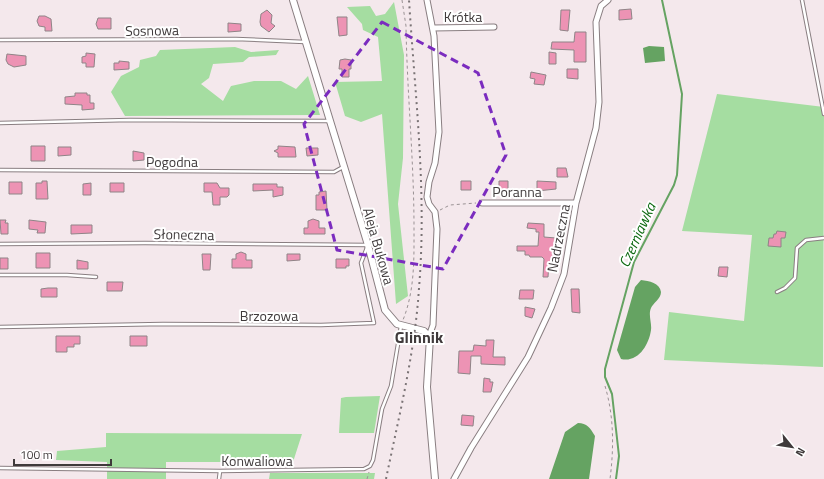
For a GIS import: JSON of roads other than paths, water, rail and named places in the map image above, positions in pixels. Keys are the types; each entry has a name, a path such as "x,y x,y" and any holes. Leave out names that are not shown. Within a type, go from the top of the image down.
{"street":[{"name":"Aleja Bukowa","path":"293,0 328,121 368,245 385,310 391,319 401,326"},
{"path":"427,0 433,28 439,132 435,163 429,182 427,197 429,204 435,212 437,229 433,324 429,336"},
{"name":"Nadrzeczna","path":"454,479 471,448 528,357 551,308 566,266 576,203 596,128 599,102 596,22 599,10 606,1"},
{"name":"Krótka","path":"433,28 494,27"},
{"name":"Poranna","path":"482,203 576,203"},
{"path":"401,326 424,331 429,336 431,343 427,369 427,387 435,479"}],"lane":[{"path":"802,0 824,114"},
{"name":"Sosnowa","path":"0,40 236,39 305,42"},
{"path":"0,123 130,120 328,121"},
{"name":"Pogodna","path":"0,170 334,172 343,167"},
{"path":"777,292 785,288 795,278 797,248 806,240 824,238"},
{"name":"Słoneczna","path":"0,244 145,243 368,245"},
{"name":"Brzozowa","path":"0,327 163,324 321,325 374,323 361,263 368,245"},
{"path":"0,275 96,277"},
{"name":"Konwaliowa","path":"0,468 220,471 364,469 370,466 375,452 382,409 391,386 401,326"},
{"path":"220,471 220,479"}],"waterway":[{"name":"Czerniawka","path":"616,479 619,456 612,394 605,377 605,369 634,262 674,185 677,175 682,94 662,0"}],"railway":[{"path":"386,479 406,384 414,336 421,252 421,180 409,0"}],"district":[{"name":"Glinnik","path":"419,337"}]}
